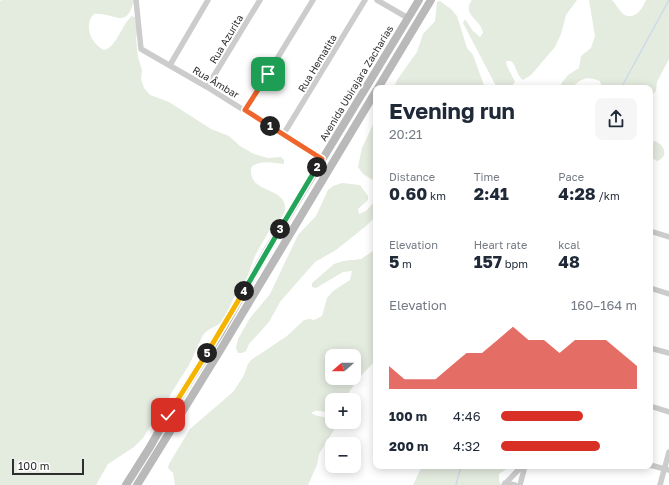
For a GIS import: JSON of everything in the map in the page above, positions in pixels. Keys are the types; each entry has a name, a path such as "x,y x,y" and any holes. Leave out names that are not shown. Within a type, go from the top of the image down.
{"main road":[{"name":"Avenida Ubirajara Zacharias","path":"126,485 168,415 221,332 322,159 419,0"},
{"path":"380,85 431,0"},
{"path":"137,485 221,349 373,96"}],"street":[{"name":"Rua Âmbar","path":"136,0 141,49 245,110 322,159"},
{"path":"170,65 208,0"},
{"name":"Rua Azurita","path":"207,87 260,0"},
{"path":"245,110 313,0"},
{"name":"Rua Hematita","path":"284,135 365,0"},
{"path":"377,0 408,18"},
{"path":"653,232 669,237"},
{"path":"653,289 669,294"},
{"path":"653,349 669,353"},
{"path":"653,407 669,412"},
{"path":"660,485 667,470 669,452"},
{"path":"653,466 667,470"},
{"path":"505,484 519,469"},
{"path":"520,485 524,469"},
{"path":"505,484 515,485"}],"shaded area":[{"path":"134,0 128,15 124,18 94,14 89,23 89,29 95,43 104,50 108,48 116,40 128,20 132,16 136,18 138,28 136,38 138,57 142,70 141,79 144,88 150,95 169,102 211,129 229,136 240,146 254,154 268,158 281,157 284,160 284,164 271,162 258,163 251,168 252,176 255,182 278,195 283,200 285,210 282,216 269,231 257,252 247,278 235,296 225,317 222,322 208,330 203,335 189,365 143,438 134,447 108,464 96,485 0,485 0,1"},
{"path":"472,0 577,0 566,15 561,34 555,47 531,75 523,80 519,76 513,63 511,61 506,61 515,82 512,85 495,85 463,23 465,19 473,31 480,37 483,33 482,28 470,13 469,5"},
{"path":"589,0 612,0 622,13 630,16 637,14 640,11 646,0 669,0 669,59 657,82 656,91 653,94 653,85 601,85 600,81 587,78 574,85 562,85 568,75 579,68 581,56 591,48 595,36"},
{"path":"440,1 451,9 457,16 467,48 473,55 484,85 395,85 417,52 423,34 435,21 437,2"},
{"path":"373,124 373,180 363,174 358,167 362,148"},
{"path":"655,141 661,145 664,151 663,157 657,161 653,160 653,142"},
{"path":"342,183 360,185 368,196 368,200 358,209 359,214 366,211 373,203 373,219 336,250 315,262 280,302 269,322 249,344 246,351 238,353 236,348 238,339 250,318 270,294 298,235 316,216 328,190 333,186"},
{"path":"373,251 373,363 361,376 361,349 325,349 325,385 354,385 348,393 325,393 325,412 319,411 311,413 325,418 325,429 334,430 330,437 325,437 325,444 319,454 317,465 308,485 175,485 173,473 168,468 169,464 190,429 233,392 243,377 251,360 287,336 304,320 314,320 322,316 327,298 333,291 350,280 352,271 343,272 316,288 312,287 312,283 334,264 343,261 361,259"},
{"path":"421,469 506,469 499,474 501,485 413,485"}],"waterway":[{"path":"623,85 669,0"},
{"path":"456,485 460,469"}],"route":[{"path":"168,415 221,332 268,249 322,159 245,110 268,74"}]}
